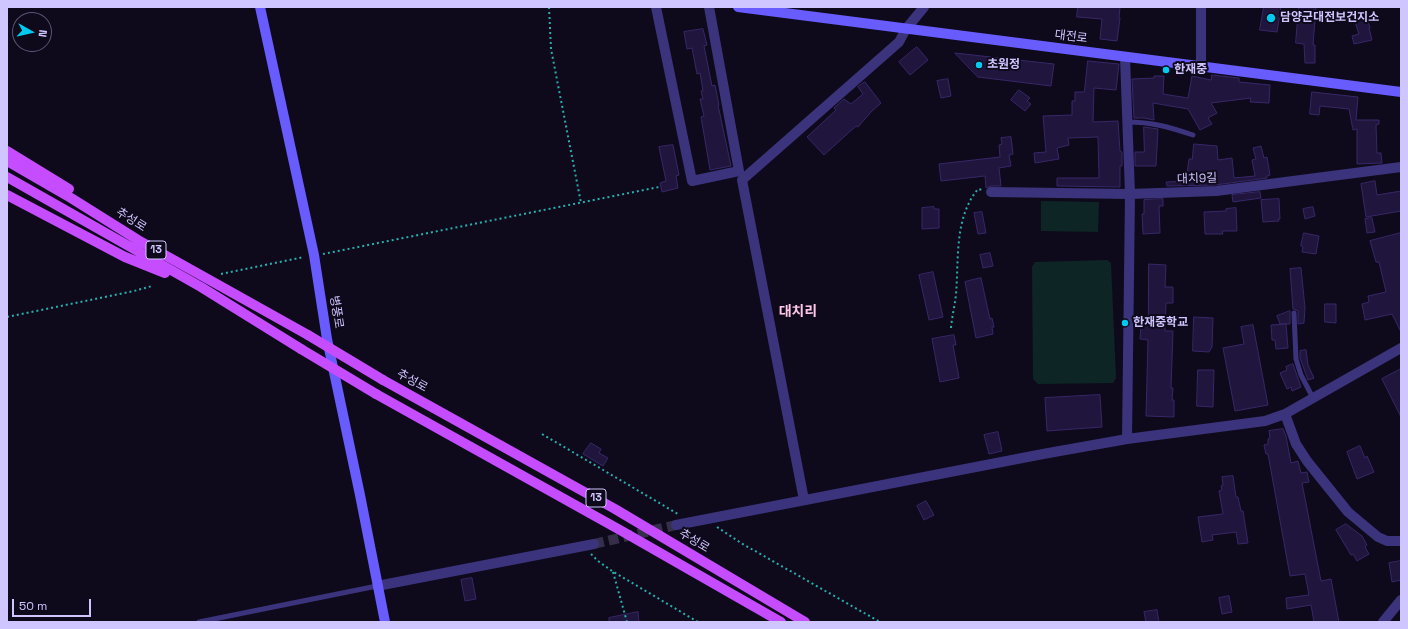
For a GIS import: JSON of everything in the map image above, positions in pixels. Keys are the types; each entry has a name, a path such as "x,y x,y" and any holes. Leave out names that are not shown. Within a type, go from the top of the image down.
{"main road":[{"path":"7,151 103,211 138,240"},
{"name":"추성로","path":"7,160 138,240 308,335 383,380 615,509 805,622"},
{"name":"추성로","path":"7,177 201,287 376,394 781,622"},
{"path":"7,195 125,257 201,287"}],"street":[{"name":"병풍로","path":"260,7 314,255 327,339 360,495 384,622"},
{"path":"656,7 692,181 740,176 899,42 906,29 924,7"},
{"path":"709,7 740,176 804,500"},
{"name":"대전로","path":"738,7 1401,92"},
{"path":"1201,7 1201,66"},
{"path":"1125,57 1130,194 1127,439"},
{"name":"대치9길","path":"991,192 1130,194 1216,192 1401,167"},
{"path":"676,525 1127,439 1265,421 1285,414 1401,348"},
{"path":"1285,414 1296,444 1307,461 1348,512 1378,537 1387,541 1401,541"},
{"path":"377,586 594,544"},
{"path":"1383,622 1401,600"}],"lane":[{"path":"1127,122 1146,122 1168,126 1193,135"},
{"path":"1294,313 1296,359 1301,375 1313,398"},
{"path":"199,622 377,586"}],"path":[{"path":"549,7 550,49 581,202"},
{"path":"219,274 659,187"},
{"path":"951,328 956,295 958,250 966,209 973,195 978,189 991,192"},
{"path":"7,316 134,292 152,286"},
{"path":"542,434 692,522"},
{"path":"713,518 716,527 741,543 880,622"},
{"path":"583,546 598,561 612,571 698,622"},
{"path":"612,571 627,622"}],"green space":[{"path":"1041,201 1099,202 1098,232 1041,231"},
{"path":"1107,260 1111,263 1116,378 1113,383 1038,384 1033,379 1032,267 1035,262"}],"building":[{"path":"1078,7 1120,7 1117,41 1100,39 1102,19 1077,17"},
{"name":"담양군대전보건지소","path":"1264,7 1281,7 1277,32 1260,30"},
{"path":"1299,7 1316,7 1313,45 1315,45 1315,63 1305,63 1304,44 1296,43"},
{"path":"1366,15 1372,40 1354,44 1352,36 1359,34 1354,19"},
{"path":"703,29 707,45 704,46 712,86 715,85 731,166 710,170 701,117 704,116 700,99 703,99 701,91 703,91 700,73 697,74 692,48 687,49 684,32"},
{"path":"917,47 928,60 910,75 899,62"},
{"path":"955,53 1054,64 1051,86 978,77"},
{"path":"1088,61 1119,64 1116,90 1094,88 1093,122 1118,121 1120,151 1122,152 1120,187 1057,186 1057,178 1099,178 1098,137 1068,138 1069,145 1057,148 1059,159 1035,163 1034,153 1046,152 1043,116 1072,115 1072,101 1075,101 1075,92 1084,92"},
{"path":"1212,75 1239,78 1239,82 1270,85 1269,103 1250,102 1251,98 1211,103 1217,113 1208,118 1212,124 1200,130 1188,109 1153,103 1154,120 1134,118 1132,79 1164,76 1163,94 1188,98 1192,76 1211,80"},
{"path":"948,79 951,96 941,98 937,81"},
{"path":"865,82 881,103 858,127 856,126 824,155 807,137 836,110 834,108 844,99 851,104 863,94 858,87"},
{"path":"1019,90 1030,98 1027,101 1031,104 1025,111 1011,100"},
{"path":"1312,92 1358,97 1356,120 1379,120 1379,124 1376,125 1377,153 1381,153 1382,163 1357,164 1357,129 1353,130 1349,109 1320,106 1319,115 1310,114"},
{"path":"1144,127 1158,129 1156,166 1135,166 1135,152 1144,152"},
{"path":"1011,137 1013,154 1009,155 1011,166 999,168 1001,186 991,186 986,188 985,176 941,181 939,164 1000,157 999,145 1002,144 1001,138"},
{"path":"1194,144 1217,146 1218,160 1232,158 1234,178 1255,176 1252,160 1256,159 1253,148 1261,146 1264,158 1267,157 1270,175 1267,176 1267,178 1215,185 1167,186 1166,182 1186,181 1189,159 1192,159"},
{"path":"673,145 679,175 676,176 678,188 662,192 660,183 666,181 659,147"},
{"path":"1375,181 1377,195 1401,191 1401,211 1366,217 1361,184"},
{"path":"1260,192 1261,198 1233,202 1232,195"},
{"path":"1163,199 1163,206 1159,206 1160,233 1143,234 1142,214 1144,214 1144,200"},
{"path":"1279,199 1279,221 1263,222 1261,200"},
{"path":"934,207 934,209 939,209 939,228 922,229 922,208"},
{"path":"1313,207 1315,216 1305,219 1303,209"},
{"path":"1236,208 1237,231 1222,231 1223,234 1205,234 1204,212 1226,211 1226,209"},
{"path":"982,212 986,233 978,234 974,213"},
{"path":"1372,218 1375,232 1367,233 1365,219"},
{"path":"1304,233 1319,236 1316,254 1302,252 1303,247 1301,246"},
{"path":"1401,233 1401,332 1392,314 1365,320 1362,304 1369,302 1368,296 1386,292 1379,262 1376,262 1370,241"},
{"path":"990,253 993,266 983,268 980,255"},
{"name":"한재중학교","path":"1149,264 1166,265 1165,287 1173,287 1173,303 1166,303 1165,331 1173,331 1171,388 1173,388 1172,400 1174,400 1174,417 1146,416 1148,340 1140,339 1141,325 1148,325"},
{"path":"1301,268 1305,308 1304,323 1298,324 1298,311 1293,309 1290,269"},
{"path":"933,272 943,317 929,320 919,275"},
{"path":"981,278 990,319 992,318 994,327 992,327 993,334 976,338 965,282"},
{"path":"1325,304 1336,304 1336,323 1325,322"},
{"path":"1290,311 1290,324 1280,324 1277,316"},
{"path":"1194,317 1213,318 1212,347 1209,352 1193,351"},
{"path":"1286,324 1288,348 1276,349 1275,340 1272,340 1271,325"},
{"path":"1253,325 1268,405 1235,411 1223,348 1244,344 1241,327"},
{"path":"954,335 956,345 953,345 959,378 940,382 932,339"},
{"path":"1306,350 1308,365 1314,378 1308,380 1300,358 1300,351"},
{"path":"1293,364 1301,387 1292,391 1291,387 1287,389 1280,373 1287,370 1286,367"},
{"path":"1401,369 1401,417 1382,379"},
{"path":"1198,370 1214,370 1213,407 1197,406"},
{"path":"1100,395 1102,427 1047,431 1045,398"},
{"path":"1283,429 1286,436 1291,463 1298,461 1301,473 1307,472 1309,482 1302,483 1321,581 1331,579 1339,622 1314,622 1311,605 1287,609 1286,598 1309,595 1305,574 1290,576 1268,454 1266,454 1264,445 1268,444 1268,439 1270,438 1269,431"},
{"path":"998,432 1002,451 989,454 984,435"},
{"path":"591,443 601,449 599,453 608,458 603,466 583,454"},
{"path":"1360,446 1365,458 1367,456 1374,472 1357,479 1347,452"},
{"path":"1233,476 1236,497 1238,497 1241,511 1243,511 1248,543 1238,544 1236,532 1212,535 1213,540 1202,542 1198,517 1223,514 1219,491 1222,490 1222,477"},
{"path":"926,501 934,515 924,520 917,506"},
{"path":"1346,524 1362,536 1367,545 1365,547 1369,554 1357,561 1353,554 1351,555 1336,530"},
{"path":"1401,561 1401,580 1392,582 1389,563"},
{"path":"472,578 476,599 465,601 461,580"},
{"path":"1229,596 1232,612 1222,614 1219,598"},
{"path":"1157,610 1159,622 1146,622 1144,612"},
{"path":"638,612 639,622 609,622 609,618"}],"tunnel":[{"path":"594,544 676,525"}],"place":[{"name":"담양군대전보건지소","path":"1271,18"},
{"name":"초원정","path":"979,65"},
{"name":"한재중","path":"1166,70"},
{"name":"한재중학교","path":"1125,323"}],"district":[{"name":"대치리","path":"798,312"}]}
